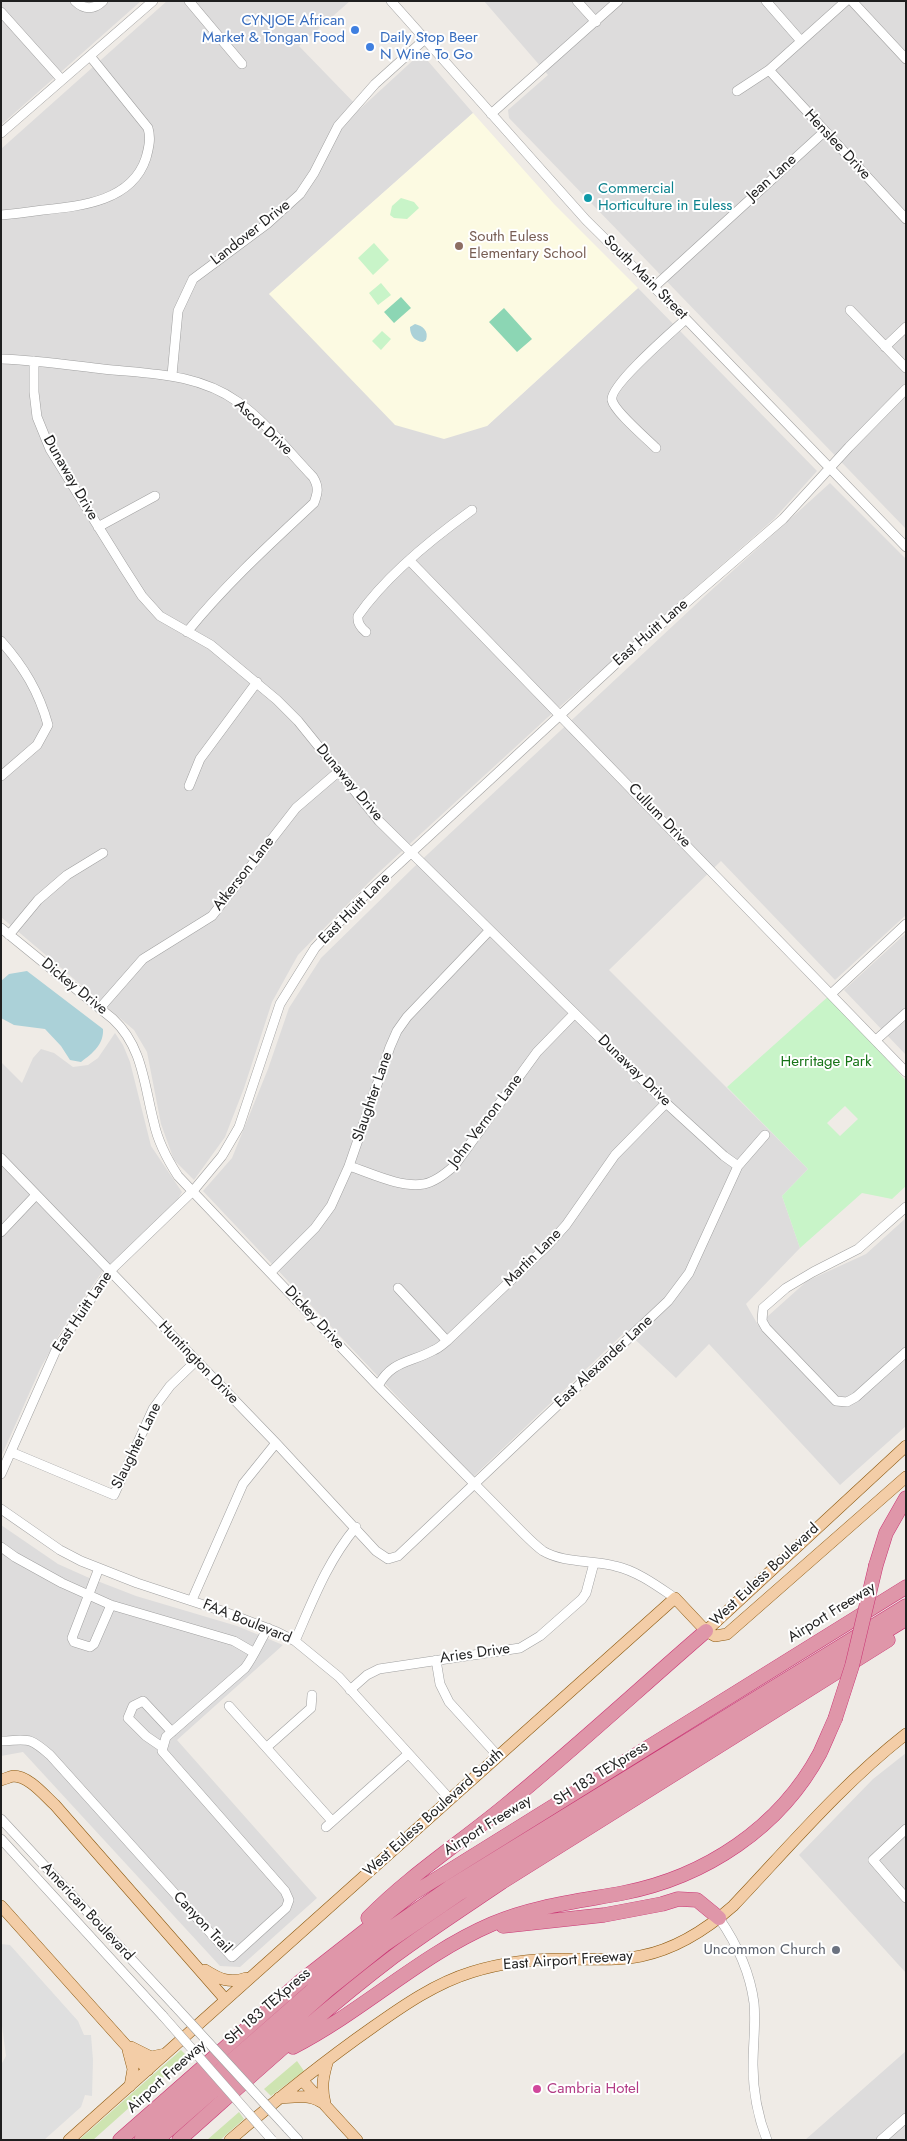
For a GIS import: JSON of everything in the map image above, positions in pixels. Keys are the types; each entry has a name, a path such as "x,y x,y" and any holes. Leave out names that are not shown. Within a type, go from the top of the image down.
{"highway":[{"path":"274,2056 325,2030 435,1954 493,1923 522,1914 656,1886 684,1876 712,1862 761,1826 783,1805 820,1754 852,1666 876,1565 886,1533 906,1498"},
{"name":"Airport Freeway","path":"120,2140 337,1951 412,1894 906,1587"},
{"name":"SH 183 TEXpress","path":"142,2140 266,2029 378,1937 458,1882 906,1606"},
{"name":"SH 183 TEXpress","path":"157,2140 329,1989 392,1940 460,1893 906,1619"},
{"path":"179,2140 364,1980 441,1923 502,1882 906,1629"},
{"path":"337,1951 386,1899 462,1841 533,1782 706,1631"},
{"path":"493,1923 507,1926 604,1915 662,1904 678,1898 697,1900 720,1918"}],"main road":[{"name":"West Euless Boulevard","path":"906,1446 791,1550 706,1631 715,1636 727,1634 906,1477"},
{"path":"791,1550 804,1565"},
{"name":"Dickey Drive","path":"675,1598 706,1631"},
{"name":"West Euless Boulevard South","path":"192,2028 675,1598"},
{"name":"East Airport Freeway","path":"230,2140 279,2098 328,2060 395,2012 450,1980 473,1972 515,1962 561,1959 602,1960 642,1956 680,1943 720,1918 840,1792 878,1756 906,1734"},
{"path":"1,1780 13,1776 25,1780 54,1805 226,1999"},
{"path":"1,1906 148,2070"},
{"path":"194,1963 217,1977 230,1982 250,1977"},
{"path":"194,1963 211,1988 211,2003 208,2014"},
{"name":"Airport Freeway","path":"69,2140 192,2028"},
{"path":"125,2044 151,2057 165,2054"},
{"path":"125,2044 132,2058 133,2069 130,2086"},
{"path":"325,2105 322,2092 323,2076 328,2060"},
{"path":"302,2080 357,2140"},
{"path":"279,2098 314,2098 325,2105"},
{"path":"241,2140 244,2128"}],"street":[{"path":"75,1 88,8 98,6 103,1"},
{"path":"1,133 153,1"},
{"path":"189,1 242,64"},
{"name":"South Main Street","path":"391,1 586,220 686,319 906,547"},
{"path":"577,1 596,22"},
{"path":"491,114 618,1"},
{"path":"766,1 801,41"},
{"path":"737,91 769,70 846,1"},
{"path":"852,1 906,59"},
{"path":"1,12 62,80"},
{"name":"Landover Drive","path":"172,376 178,311 193,279 267,224 300,194 314,173 338,126 375,84 425,39"},
{"path":"1,214 89,204 118,192 129,184 141,169 150,141 148,128 90,56"},
{"name":"Henslee Drive","path":"769,70 906,219"},
{"name":"Jean Lane","path":"654,287 825,131"},
{"path":"850,310 906,368"},
{"path":"656,448 623,416 612,401 612,397 622,380 686,319"},
{"path":"885,347 906,327"},
{"name":"Ascot Drive","path":"1,360 34,361 172,376 214,388 238,402 263,424 313,477 317,484 318,492 314,502 208,606 187,632"},
{"name":"Dunaway Drive","path":"34,361 34,392 37,417 50,449 138,589 154,610 172,625 211,646 257,682 298,721 379,821 666,1103 724,1156 738,1166"},
{"name":"East Huitt Lane","path":"1,1474 56,1350 110,1271 193,1191 222,1156 239,1126 280,1004 328,933 411,853 622,658 783,518 906,389"},
{"path":"98,527 155,496"},
{"path":"366,632 361,628 357,620 373,595 453,523 472,510"},
{"name":"Cullum Drive","path":"410,561 906,1072"},
{"path":"1,641 28,674 42,704 48,725 37,745 1,776"},
{"path":"189,786 200,759 257,682"},
{"name":"Atkerson Lane","path":"100,1008 143,959 212,916 296,808 338,772"},
{"path":"9,935 38,900 67,875 103,853"},
{"path":"830,994 906,924"},
{"name":"Dickey Drive","path":"1,928 120,1026 136,1050 154,1124 165,1156 178,1176 378,1386 523,1534 544,1552 632,1571 650,1580 675,1598"},
{"name":"Slaughter Lane","path":"271,1272 322,1219 331,1206 349,1166 397,1031 489,931"},
{"path":"876,1040 906,1013"},
{"name":"John Vernon Lane","path":"349,1166 395,1181 415,1184 424,1184 445,1174 454,1166 537,1052 574,1014"},
{"name":"Martin Lane","path":"378,1386 389,1370 404,1361 434,1351 447,1341 548,1245 566,1225 615,1155 666,1103"},
{"name":"East Alexander Lane","path":"398,1556 668,1301 693,1264 738,1166 765,1135"},
{"name":"Huntington Drive","path":"1,1158 276,1443 383,1557 388,1559 398,1556"},
{"path":"1,1232 36,1195"},
{"path":"906,1207 858,1248 786,1288 763,1308 762,1321 766,1328 836,1401 847,1402 856,1397 906,1352"},
{"path":"398,1288 447,1341"},
{"name":"Slaughter Lane","path":"11,1452 114,1495 154,1409 170,1386 196,1361"},
{"path":"192,1600 243,1484 276,1443"},
{"name":"FAA Boulevard","path":"1,1509 60,1550 99,1568 268,1628 295,1641 339,1677 449,1798"},
{"path":"295,1641 330,1564 339,1548 356,1527"},
{"path":"1,1547 15,1557 88,1596 111,1605 234,1642 253,1652"},
{"name":"Aries Drive","path":"350,1690 367,1675 379,1669 509,1651 535,1640 582,1599 586,1593 594,1563"},
{"path":"99,1568 72,1638 74,1642 90,1647 94,1644 111,1605"},
{"path":"172,1732 143,1701 132,1706 128,1718 146,1736 162,1747 166,1737 172,1732 245,1668 253,1658 253,1652 268,1628"},
{"path":"436,1660 440,1684 449,1702 498,1756"},
{"path":"266,1747 311,1708 312,1695"},
{"path":"229,1706 266,1747 329,1824 408,1754"},
{"name":"Canyon Trail","path":"1,1741 21,1739 34,1741 50,1756 232,1957 286,1908 289,1900 285,1891 162,1751 162,1747"},
{"name":"American Boulevard","path":"1,1819 298,2140"},
{"path":"906,1830 873,1860 906,1898"},
{"name":"American Boulevard","path":"1,1839 163,2016 272,2140"},
{"path":"720,1918 733,1938 749,1980 754,2004 754,2082 757,2103 767,2140"},
{"path":"881,2140 906,2118"}],"shaded area":[{"path":"1,1 141,1 1,125"},
{"path":"167,1 350,1 299,46 360,109 421,53 473,113 269,294 487,426 638,288 817,471 774,519 547,718 377,874 298,955 272,1002 244,1088 225,1137 194,1180 174,1160 161,1124 147,1052 134,1030 1,917 1,149"},
{"path":"484,1 906,1 906,529 509,118 508,110 548,75"},
{"name":"South Euless Elementary School","path":"473,113 554,204 638,288 487,426 444,439 395,425 269,294"},
{"path":"830,483 906,559 906,915 835,980 721,861 609,970 808,1169 782,1196 800,1248 746,1304 758,1325 807,1281 866,1254 906,1218 906,1426 840,1485 709,1344 676,1378 626,1331 473,1477 203,1191 232,1158 268,1069 289,1008 321,958 414,867 706,595"},
{"path":"906,933 906,1055 844,990"},
{"path":"115,1033 123,1045 130,1062 151,1146 182,1192 178,1199 102,1272 63,1328 40,1369 1,1457 1,1062 22,1083 33,1058 41,1049 54,1053 73,1067 88,1065 98,1058"},
{"path":"1,1525 58,1564 87,1577 136,1596 237,1626 283,1645 177,1740 317,1898 240,1967 220,1966 23,1752 1,1756"},
{"path":"906,1753 906,1973 799,1855 873,1779"},
{"path":"1,1944 10,1945 78,2021 84,2035 91,2035 93,2060 92,2096 85,2095 81,2107 44,2140 1,2140 1,2065 6,2056 1,2018"},
{"path":"906,2051 906,2140 805,2140"}],"green space":[{"path":"401,198 414,202 419,208 407,219 394,218 390,215 392,206"},
{"path":"374,243 389,260 373,275 358,258"},
{"path":"381,283 391,295 378,305 369,293"},
{"path":"401,297 411,308 394,323 384,312"},
{"path":"504,308 532,339 517,352 489,322"},
{"path":"382,331 391,339 381,350 372,341"},
{"name":"Herritage Park","path":"831,994 906,1081 906,1186 892,1199 862,1193 800,1248 782,1196 808,1169 727,1087","holes":["845,1106 858,1119 840,1136 827,1123"]},
{"path":"181,2050 187,2056 93,2140 79,2140"},
{"path":"297,2061 304,2071 271,2096 264,2089"},
{"path":"239,2112 244,2119 220,2140 207,2140"}],"water":[{"path":"415,324 421,326 426,332 427,337 423,342 415,339 411,333 410,327"},
{"path":"27,971 103,1029 100,1044 81,1062 70,1060 61,1046 45,1029 14,1025 1,1018 1,981 9,974"}],"place":[{"name":"CYNJOE African Market & Tongan Food","path":"355,30"},
{"name":"Daily Stop Beer N Wine To Go","path":"370,47"},
{"name":"Commercial Horticulture in Euless","path":"588,198"},
{"name":"South Euless Elementary School","path":"459,246"},
{"name":"Uncommon Church","path":"836,1950"},
{"name":"Cambria Hotel","path":"537,2089"}]}
